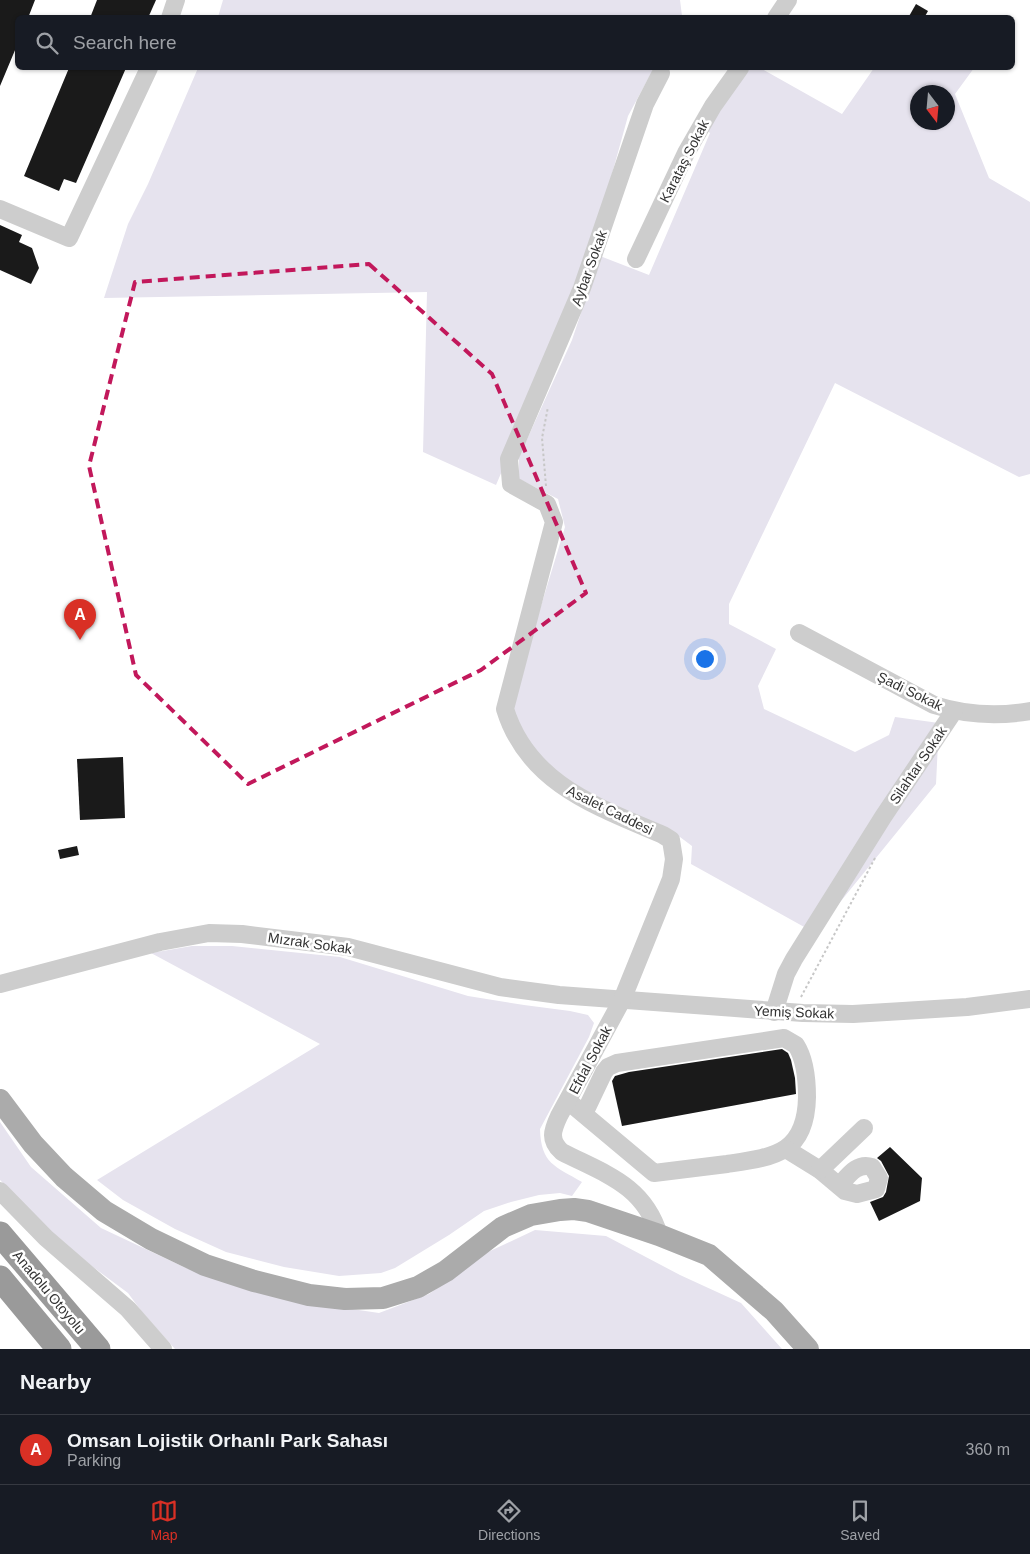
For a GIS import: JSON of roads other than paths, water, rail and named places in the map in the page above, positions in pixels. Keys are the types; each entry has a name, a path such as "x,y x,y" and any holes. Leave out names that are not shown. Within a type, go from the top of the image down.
{"highway":[{"name":"Anadolu Otoyolu","path":"0,1234 98,1349"},
{"name":"Anadolu Otoyolu","path":"0,1278 59,1349"}],"main road":[{"path":"0,1100 33,1144 64,1177 104,1211 151,1239 205,1265 309,1295 345,1299 383,1298 418,1287 446,1271 503,1227 531,1215 560,1210 588,1211 659,1235 709,1255 774,1311 808,1349"}],"street":[{"path":"171,15 176,0"},
{"path":"778,15 788,0"},
{"path":"0,209 69,238 148,70"},
{"name":"Karataş Sokak","path":"636,259 690,146 713,106 739,70"},
{"name":"Aybar Sokak","path":"547,504 511,484 509,460 582,288 645,104 661,73"},
{"name":"Asalet Caddesi","path":"547,504 554,522 505,709 510,726 530,756 551,779 600,808 671,840"},
{"name":"Şadi Sokak","path":"799,633 934,705 977,715 1030,711"},
{"name":"Silahtar Sokak","path":"774,1012 786,974 794,959 883,817 954,711"},
{"name":"Efdal Sokak","path":"659,1235 650,1212 635,1193 619,1182 562,1152 555,1146 553,1136 554,1128 622,1000 671,879 674,859 671,840"},
{"name":"Mızrak Sokak","path":"0,984 160,942 209,933 242,934 348,947 500,988 622,1000"},
{"name":"Yemiş Sokak","path":"622,1000 774,1012 853,1014 967,1007 1030,1000"},
{"path":"568,1101 654,1174 764,1158 786,1149 797,1137 804,1123 807,1094 804,1067 799,1050 792,1041 784,1038 617,1063 604,1072 584,1114"},
{"path":"820,1170 864,1128"},
{"path":"786,1149 820,1170 840,1186"},
{"path":"0,1191 46,1238 128,1309 163,1349"}],"place":[{"name":"Omsan Lojistik Orhanlı Park Sahası","path":"80,640"}]}
